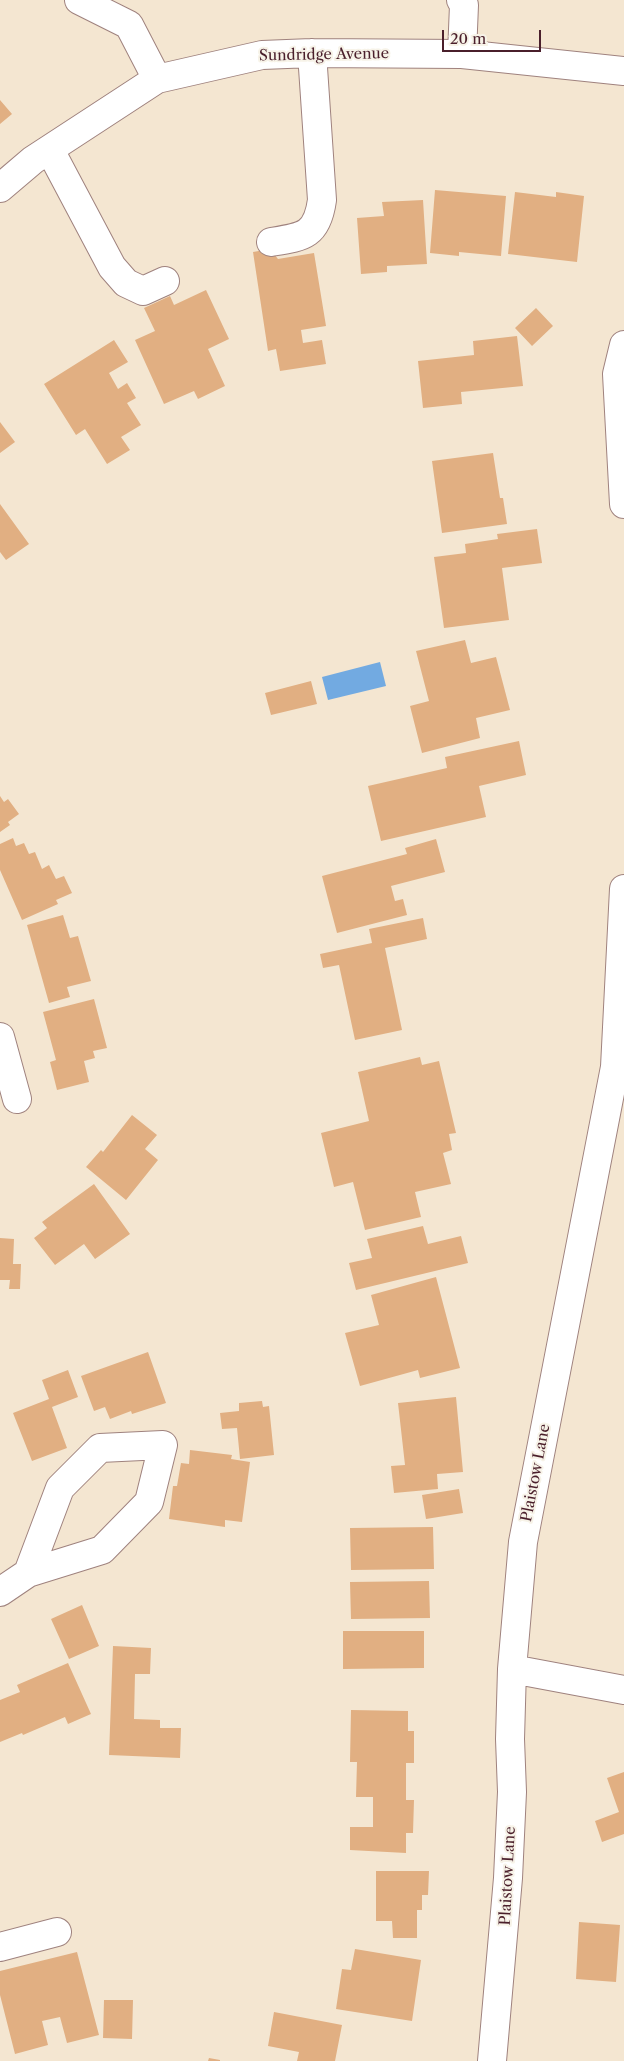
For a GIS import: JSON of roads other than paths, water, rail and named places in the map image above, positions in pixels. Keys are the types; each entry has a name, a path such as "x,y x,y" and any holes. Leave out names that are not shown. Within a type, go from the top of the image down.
{"street":[{"path":"79,0 129,25 157,79"},
{"path":"461,0 464,6 462,54"},
{"path":"270,242 307,234 314,228 321,212 322,200 312,53"},
{"name":"Sundridge Avenue","path":"0,188 50,150 157,79 262,55 312,53 462,54 624,71"},
{"path":"50,150 112,267 126,283 143,291 165,281"},
{"path":"624,345 617,374 624,504"},
{"name":"Plaistow Lane","path":"492,2061 504,1936 510,1840 512,1669 522,1542 614,1067 624,889"},
{"path":"0,1037 17,1099"},
{"path":"0,1592 28,1574 102,1550 149,1502 163,1445 100,1448 60,1488 28,1574"},
{"path":"512,1669 624,1690"},
{"path":"0,1947 57,1932"}],"water":[{"path":"380,662 386,686 328,700 322,677"}]}
